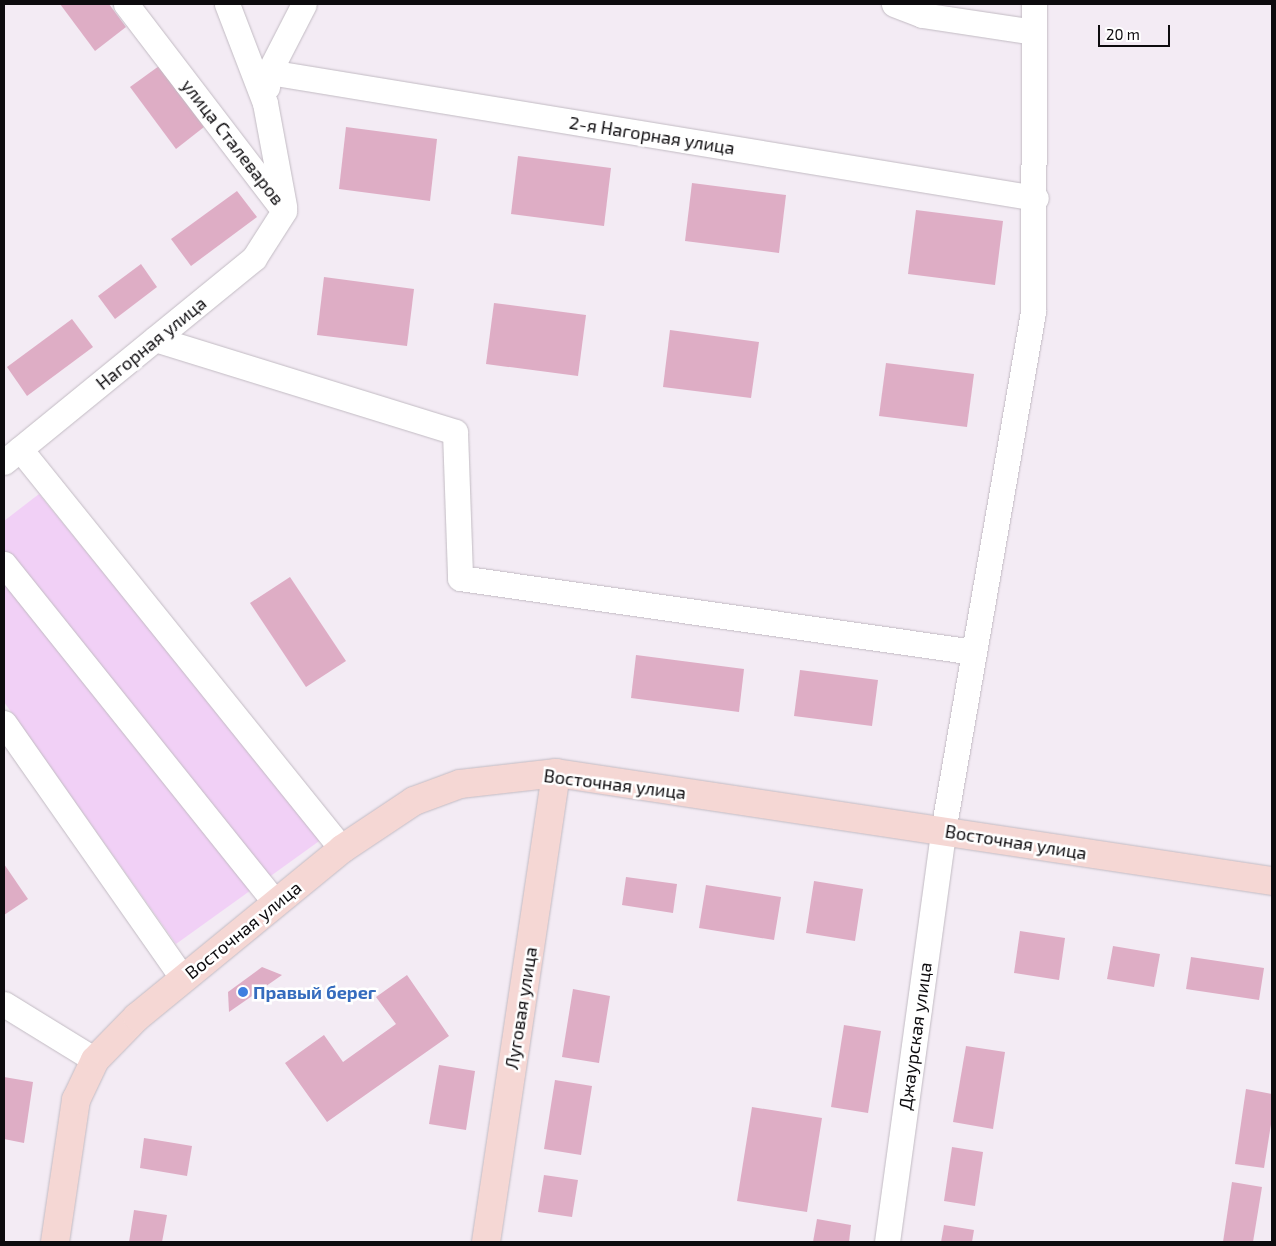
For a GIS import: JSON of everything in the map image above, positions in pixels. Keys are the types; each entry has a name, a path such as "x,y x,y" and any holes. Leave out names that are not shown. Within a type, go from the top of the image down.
{"main road":[{"name":"Восточная улица","path":"55,1242 76,1100 95,1060 137,1016 342,849 414,801 460,784 556,773 1272,881"},
{"name":"Луговая улица","path":"486,1242 556,773"}],"street":[{"name":"улица Сталеваров","path":"126,4 284,211"},
{"name":"улица Сталеваров","path":"227,4 265,103 284,211"},
{"path":"265,103 269,72 304,4"},
{"path":"894,4 922,15 1034,32"},
{"name":"Джаурская улица","path":"887,1242 943,831 1033,312 1036,198 1034,4"},
{"name":"2-я Нагорная улица","path":"269,72 1036,198"},
{"name":"Нагорная улица","path":"12,456 254,258 284,211"},
{"path":"155,339 455,432 460,578 974,652"},
{"path":"12,456 342,849"},
{"path":"4,564 275,902"},
{"path":"4,723 182,979"},
{"path":"4,1004 95,1060"}],"shaded area":[{"path":"39,494 322,839 176,944 4,702 4,521"}],"building":[{"path":"60,4 109,4 126,27 95,51"},
{"path":"159,66 204,127 176,149 130,87"},
{"path":"346,127 437,139 430,201 339,189"},
{"path":"518,156 611,168 604,226 511,214"},
{"path":"692,183 786,195 779,253 685,241"},
{"path":"237,191 257,217 191,266 171,239"},
{"path":"916,210 1003,221 995,285 908,274"},
{"path":"141,264 157,287 115,319 98,296"},
{"path":"324,277 414,289 407,346 317,335"},
{"path":"494,303 586,315 578,376 486,364"},
{"path":"72,319 93,347 27,396 7,367"},
{"path":"670,330 759,342 751,398 663,387"},
{"path":"886,363 974,374 967,427 879,416"},
{"path":"290,577 346,661 306,687 250,603"},
{"path":"636,655 744,669 739,712 631,698"},
{"path":"800,670 878,680 872,726 794,716"},
{"path":"4,864 28,899 4,915"},
{"path":"626,877 677,884 673,913 622,905"},
{"path":"814,881 863,889 855,941 806,933"},
{"path":"706,885 781,897 774,940 699,928"},
{"path":"1020,931 1065,938 1059,980 1014,973"},
{"path":"1113,946 1160,954 1154,987 1107,979"},
{"path":"1191,957 1264,968 1259,1000 1186,989"},
{"path":"262,967 282,975 229,1012 228,992"},
{"path":"407,975 449,1036 327,1122 285,1063 324,1035 343,1062 396,1024 376,997"},
{"path":"573,989 610,996 599,1063 562,1057"},
{"path":"844,1025 881,1031 868,1113 831,1107"},
{"path":"966,1046 1005,1052 993,1129 953,1122"},
{"path":"439,1065 475,1071 466,1130 429,1124"},
{"path":"4,1077 33,1082 24,1143 4,1139"},
{"path":"555,1080 592,1086 581,1155 544,1149"},
{"path":"1246,1089 1272,1094 1272,1118 1264,1168 1235,1164"},
{"path":"752,1107 822,1118 807,1212 737,1201"},
{"path":"144,1138 192,1146 187,1176 140,1168"},
{"path":"952,1147 983,1152 975,1206 944,1201"},
{"path":"544,1175 578,1180 572,1217 538,1212"},
{"path":"1232,1182 1262,1187 1253,1242 1223,1242"},
{"path":"134,1210 167,1215 162,1242 129,1242"},
{"path":"817,1219 851,1225 849,1242 813,1242"},
{"path":"944,1225 974,1230 972,1242 941,1242"}],"place":[{"name":"Правый берег","path":"243,992"}]}
